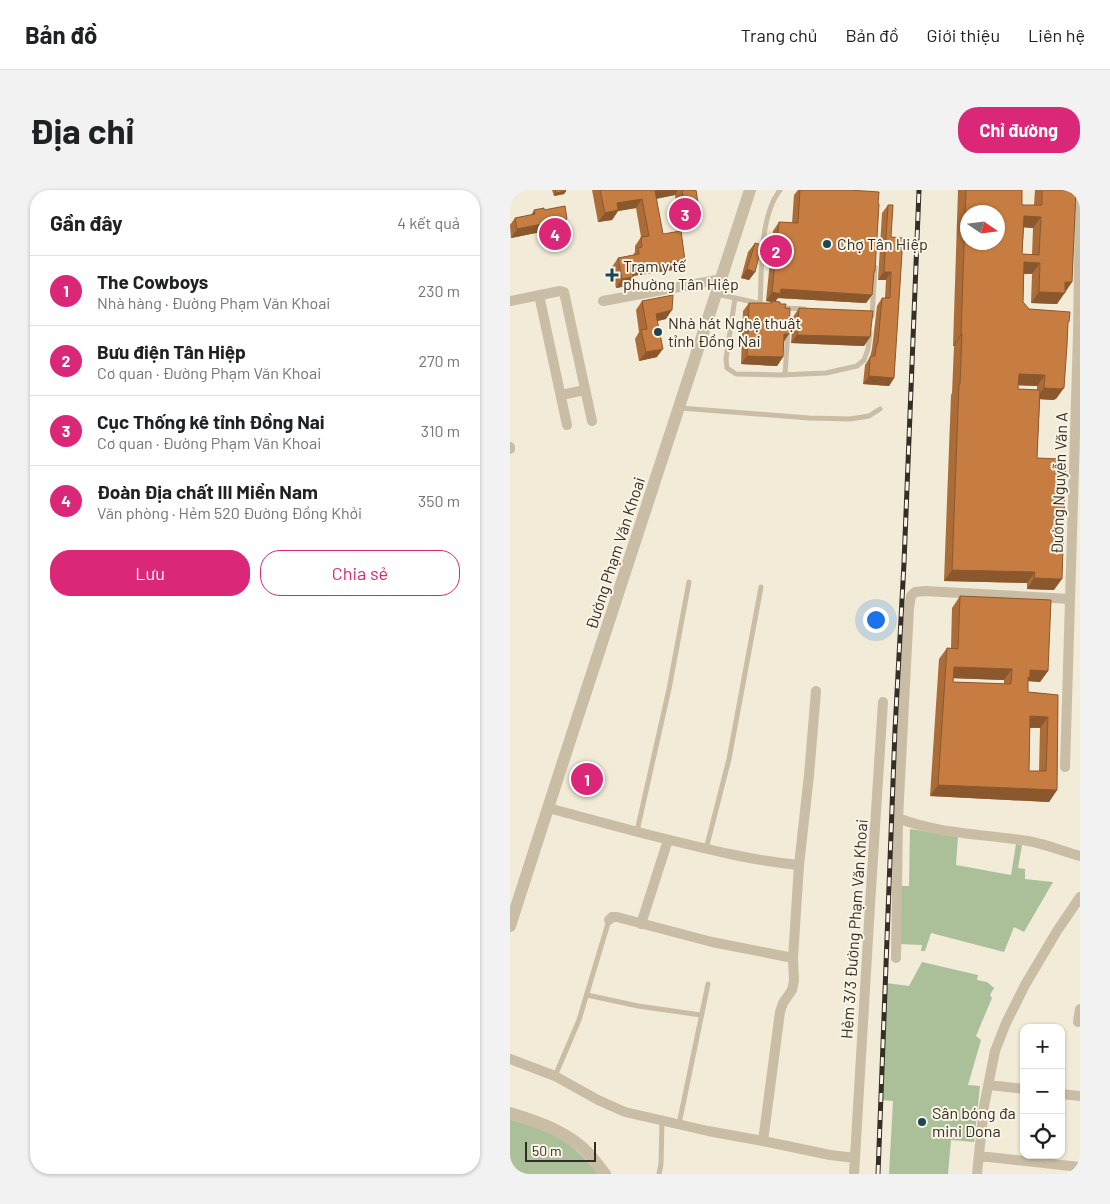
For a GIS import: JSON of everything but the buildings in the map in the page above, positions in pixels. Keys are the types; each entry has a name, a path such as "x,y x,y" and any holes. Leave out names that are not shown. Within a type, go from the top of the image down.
{"street":[{"name":"Đường Phạm Văn Khoai","path":"510,926 750,190"},
{"name":"Đường Nguyễn Văn A","path":"1064,766 1078,334 1080,200"},
{"path":"603,301 722,279"},
{"path":"510,301 560,290 564,292 592,421"},
{"path":"539,295 567,425"},
{"path":"561,395 585,390"},
{"path":"896,958 898,818 911,596 916,592 925,591 1070,600"},
{"path":"1069,625 1080,625"},
{"path":"763,1140 780,1012 783,1003 792,990 794,981 793,958 799,864 816,691"},
{"name":"Hẻm 3/3 Đường Phạm Văn Khoai","path":"854,1174 883,702"},
{"path":"548,808 706,849 771,862 799,864"},
{"path":"898,818 909,823 927,827 1030,841 1080,856"},
{"path":"641,924 668,840"},
{"path":"977,1174 984,1106 995,1051 1006,1023 1025,985 1080,897"},
{"path":"609,920 612,917 617,917 712,942 793,958"},
{"path":"1078,1022 1080,1009"},
{"path":"510,1059 555,1076 598,1100 625,1112 708,1131 763,1140 830,1155 855,1158"},
{"path":"988,1085 1020,1089"},
{"path":"1065,1094 1080,1096"},
{"path":"510,1113 554,1129 574,1141 589,1154 605,1174"},
{"path":"979,1156 1080,1166"}],"lane":[{"path":"760,304 764,229 770,207 780,190"},
{"path":"735,298 726,359 727,368 736,374 785,375 826,373 857,366 864,360 868,349 875,265"},
{"path":"717,294 768,305"},
{"path":"777,307 814,310"},
{"path":"785,375 789,309"},
{"path":"863,313 872,314"},
{"path":"679,408 809,418 850,419 869,416 880,410"},
{"path":"636,832 669,689 689,582"},
{"path":"706,849 729,759 761,587"},
{"path":"555,1076 587,995 609,920"},
{"path":"679,1124 708,984"},
{"path":"587,995 638,1006 702,1015"},
{"path":"659,1174 662,1120"}],"green space":[{"path":"910,829 958,836 956,865 1011,875 1016,844 1022,845 1018,868 1025,869 1025,879 1053,882 1024,932 1014,927 1004,952 931,933 925,951 921,951 922,945 899,944 900,886 909,886"},
{"path":"922,962 978,975 977,980 987,982 994,988 990,995 992,998 976,1036 981,1040 968,1085 980,1086 974,1142 951,1140 948,1174 889,1174 893,1101 881,1100 886,983 909,986"},
{"path":"510,1119 551,1133 565,1141 598,1174 510,1174"}],"railway":[{"path":"878,1174 919,190"}],"place":[{"name":"Cục Thống kê tỉnh Đồng Nai","path":"685,214"},
{"name":"Đoàn Địa chất III Miền Nam","path":"555,234"},
{"name":"Chợ Tân Hiệp","path":"827,244"},
{"name":"Bưu điện Tân Hiệp","path":"776,251"},
{"name":"Trạm y tế phường Tân Hiệp","path":"612,275"},
{"name":"Nhà hát Nghệ thuật tỉnh Đồng Nai","path":"658,332"},
{"name":"The Cowboys","path":"587,779"},
{"name":"Sân bóng đa mini Dona","path":"922,1122"}]}
